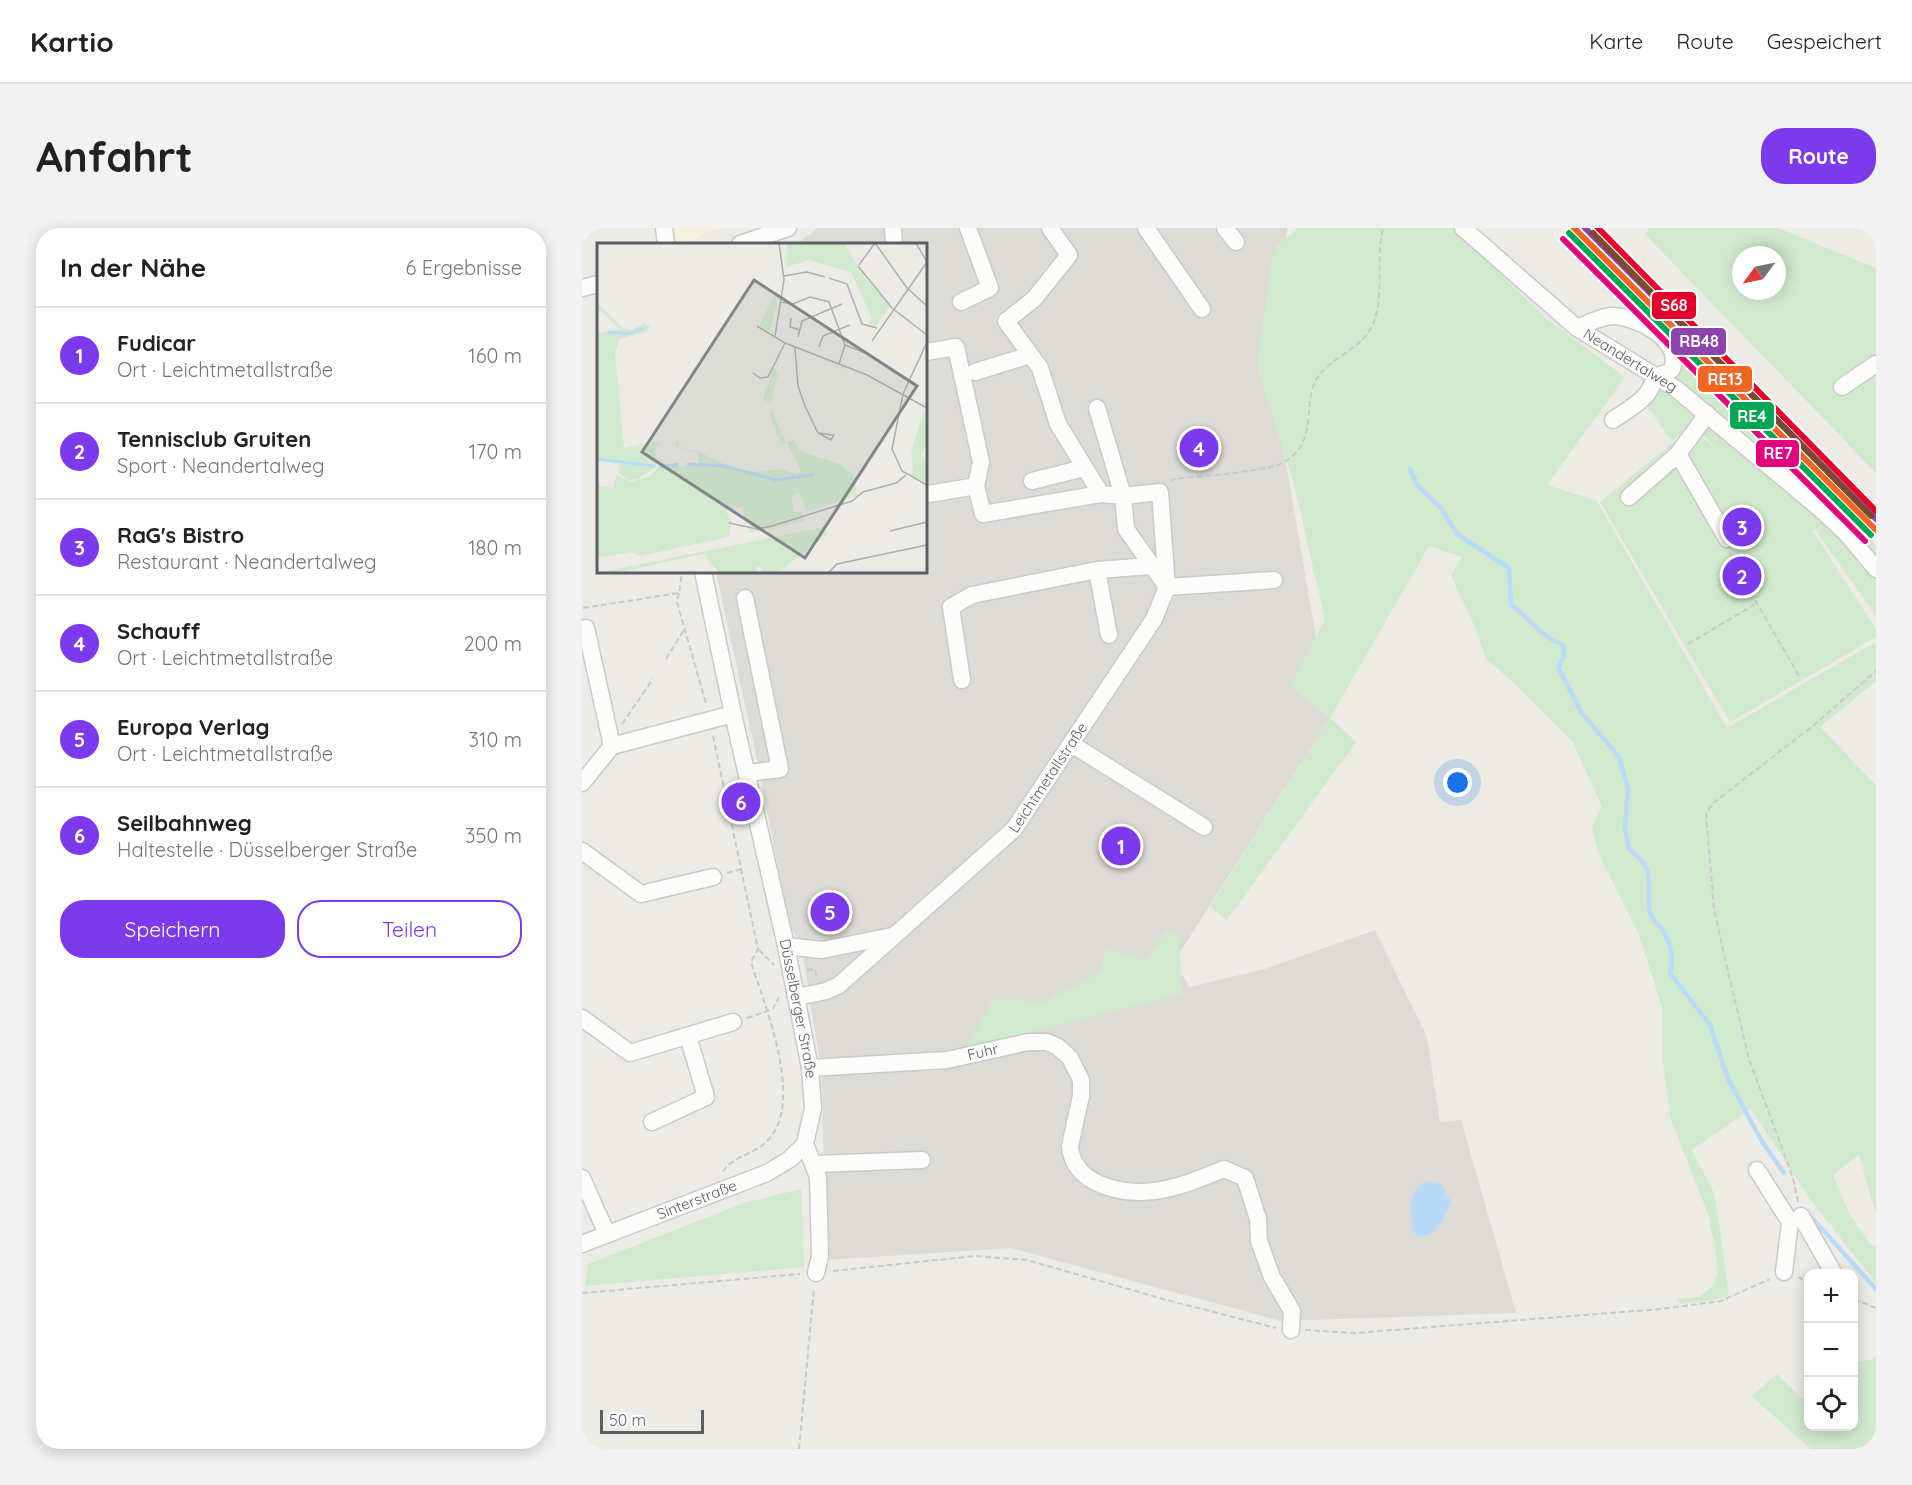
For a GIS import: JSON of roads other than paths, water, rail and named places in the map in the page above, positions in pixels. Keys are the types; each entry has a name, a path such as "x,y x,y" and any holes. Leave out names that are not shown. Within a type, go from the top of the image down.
{"street":[{"path":"664,228 666,243"},
{"path":"743,243 788,228"},
{"path":"893,228 894,243"},
{"path":"961,302 990,288 968,228"},
{"path":"1050,228 1069,255 1034,299 1006,321 1040,368 1058,424 1101,494"},
{"path":"1146,228 1202,309"},
{"path":"1225,228 1236,242"},
{"name":"Neandertalweg","path":"1463,228 1577,328 1659,376 1707,414 1818,507 1846,533 1876,569"},
{"path":"582,288 597,284"},
{"path":"1577,328 1612,316 1641,324 1664,340 1673,356 1673,368 1659,376 1642,400 1613,420"},
{"path":"927,352 956,347 981,462 976,486 983,514 1101,494 1123,496"},
{"path":"975,372 1030,355"},
{"path":"1842,387 1876,364"},
{"path":"1097,408 1123,496 1126,529 1167,587 1274,580"},
{"path":"1629,497 1678,454 1707,414"},
{"path":"1678,454 1727,539"},
{"path":"1032,481 1084,468"},
{"path":"929,494 976,486"},
{"name":"Leichtmetallstraße","path":"797,997 826,991 838,985 1014,829 1073,745 1154,619 1167,587 1160,492 1123,496"},
{"path":"962,680 951,607 972,595 1097,570 1151,566"},
{"path":"1097,570 1109,635"},
{"name":"Düsselberger Straße","path":"703,573 786,946 810,1068 813,1108 805,1144"},
{"path":"745,598 780,769 747,773"},
{"path":"585,628 612,746"},
{"path":"582,783 612,746 733,714"},
{"path":"1073,745 1204,827"},
{"path":"582,851 641,894 713,877"},
{"name":"Leichtmetallstraße","path":"786,946 822,951 892,936"},
{"path":"582,1018 630,1053 733,1022"},
{"path":"652,1122 706,1096 688,1036"},
{"name":"Fuhr","path":"810,1068 947,1060 1028,1042 1047,1042 1058,1047 1070,1058 1081,1080 1081,1096 1071,1152 1082,1173 1098,1185 1123,1191 1154,1191 1224,1169 1245,1178 1258,1219 1259,1241 1272,1277 1292,1311 1291,1330"},
{"path":"805,1144 819,1177 820,1256 816,1273"},
{"name":"Sinterstraße","path":"582,1244 767,1173 790,1159 805,1144"},
{"path":"815,1164 922,1160"},
{"path":"1757,1170 1790,1222 1784,1272"},
{"path":"582,1178 606,1234"},
{"path":"1802,1215 1830,1269"}],"water":[{"path":"1430,1181 1441,1184 1451,1201 1444,1219 1436,1229 1426,1236 1419,1237 1413,1232 1411,1201 1417,1189"}],"waterway":[{"path":"1410,469 1418,486 1441,508 1457,534 1509,568 1511,605 1548,637 1563,645 1564,656 1558,667 1581,712 1619,757 1628,788 1625,828 1629,849 1644,864 1648,872 1650,913 1669,944 1672,955 1670,973 1710,1025 1728,1079 1761,1140 1784,1173"},
{"path":"1813,1219 1876,1289"}],"place":[{"name":"Schauff","path":"1199,448"},
{"name":"RaG's Bistro","path":"1742,527"},
{"name":"Tennisclub Gruiten","path":"1742,576"},
{"name":"Seilbahnweg","path":"741,802"},
{"name":"Fudicar","path":"1121,846"},
{"name":"Europa Verlag","path":"830,912"}]}
